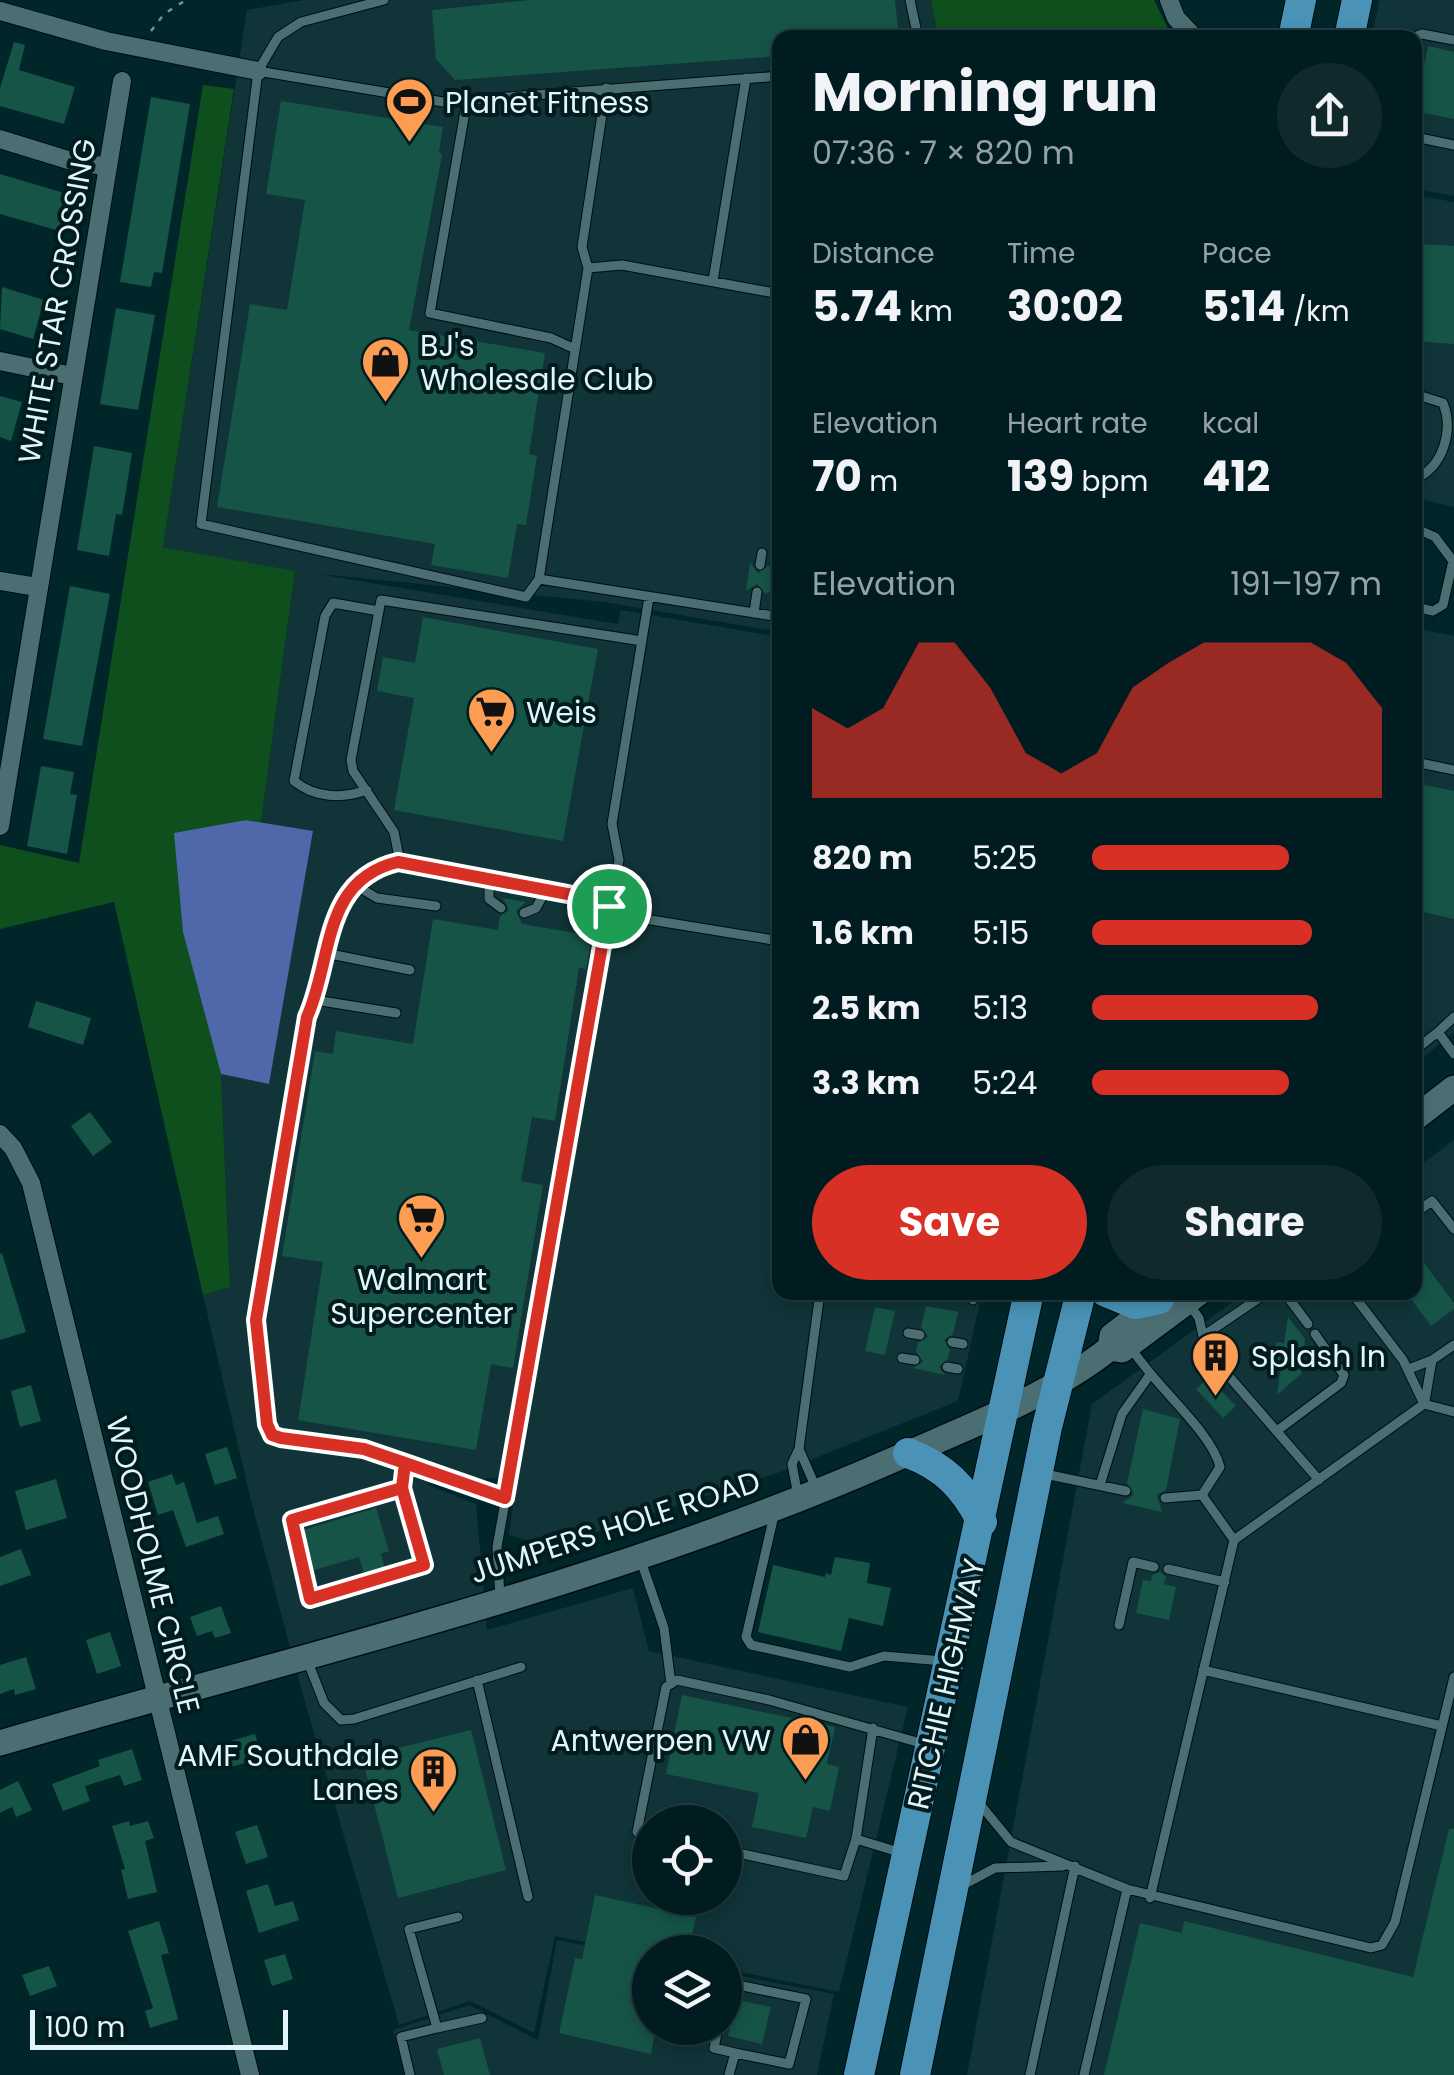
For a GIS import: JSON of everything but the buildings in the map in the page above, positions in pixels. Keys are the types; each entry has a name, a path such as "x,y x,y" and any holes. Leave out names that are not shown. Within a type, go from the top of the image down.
{"main road":[{"path":"1295,30 1301,0"},
{"path":"1351,30 1357,0"},
{"path":"1422,1113 1454,1088"},
{"name":"RITCHIE HIGHWAY","path":"858,2075 1007,1409 1027,1300"},
{"name":"RITCHIE HIGHWAY","path":"915,2075 1038,1473 1079,1300"},
{"path":"1125,1300 1134,1304 1156,1300"},
{"name":"JUMPERS HOLE ROAD","path":"0,1743 641,1558 797,1501 1007,1409 1120,1346 1112,1336 1172,1300"},
{"path":"908,1453 935,1464 953,1478 982,1522"}],"street":[{"path":"1169,0 1176,18 1187,30"},
{"path":"0,10 106,41 258,70"},
{"name":"WHITE STAR CROSSING","path":"0,826 122,81"},
{"path":"0,140 68,160 108,166"},
{"path":"0,361 72,376"},
{"path":"0,582 37,587"},
{"name":"WOODHOLME CIRCLE","path":"0,1134 13,1148 31,1184 250,2075"}],"lane":[{"path":"384,0 301,22 278,37 258,70 201,524 526,597 539,579 588,268 582,247 606,88"},
{"path":"910,0 916,30"},
{"path":"1422,34 1454,40"},
{"path":"258,70 443,102 772,76"},
{"path":"713,281 746,78"},
{"path":"467,100 430,313 550,338 575,349"},
{"path":"1422,139 1454,146"},
{"path":"588,268 622,265 772,292"},
{"path":"1422,396 1443,404 1450,417 1440,461 1422,476"},
{"path":"1422,532 1435,538 1453,562 1443,605 1433,610 1422,608"},
{"path":"539,579 772,616"},
{"path":"754,613 756,592"},
{"path":"500,1599 497,1547 618,860 612,824 649,596"},
{"path":"400,862 394,832 354,771 351,760 382,600 642,641"},
{"path":"367,790 344,798 305,790 294,781 325,616 333,603 379,611"},
{"path":"1422,763 1454,770"},
{"path":"505,1498 364,1449 281,1438 272,1435 267,1424 256,1320 307,1017 315,1000 333,917 355,884 382,866 400,862 594,899 626,916 772,940"},
{"path":"489,880 489,900 501,908"},
{"path":"355,884 377,898 436,906"},
{"path":"524,913 536,908 546,890"},
{"path":"325,953 410,970"},
{"path":"315,1000 396,1014"},
{"path":"1422,1045 1454,1017"},
{"path":"1438,1032 1454,1054"},
{"path":"1422,1209 1432,1201 1454,1229"},
{"path":"819,1300 797,1501 746,1637 751,1645 850,1667 884,1656 950,1662"},
{"path":"1183,1300 1200,1318 1206,1350 1319,1480"},
{"path":"1203,1336 1256,1300"},
{"path":"1290,1300 1308,1324"},
{"path":"1356,1300 1409,1369 1424,1404"},
{"path":"908,1333 920,1335"},
{"path":"1278,1430 1341,1383 1344,1375 1315,1334"},
{"path":"952,1342 964,1344"},
{"path":"1409,1369 1454,1345"},
{"path":"1120,1346 1216,1451 1220,1467 1202,1495"},
{"path":"902,1358 914,1360"},
{"path":"1150,1898 1234,1540 1424,1404 1432,1360"},
{"path":"1100,1485 1122,1414 1148,1376"},
{"path":"1424,1404 1454,1412"},
{"path":"797,1501 792,1464 800,1449"},
{"path":"402,1488 292,1520 310,1599 424,1565 402,1488 405,1463"},
{"path":"1038,1473 1126,1490"},
{"path":"1164,1498 1202,1495"},
{"path":"1202,1495 1234,1540"},
{"path":"641,1558 664,1628 671,1684"},
{"path":"1119,1625 1133,1562 1154,1567"},
{"path":"1168,1569 1224,1582"},
{"path":"306,1655 324,1703 340,1720 521,1667"},
{"path":"1203,1670 1442,1726"},
{"path":"972,1795 1011,1842 1150,1898 1371,1948 1382,1945 1395,1922 1454,1677"},
{"path":"477,1680 528,1897"},
{"path":"642,1805 666,1687 677,1680 770,1700 932,1746"},
{"path":"742,1854 844,1876 856,1840 874,1728"},
{"path":"856,1840 908,1855"},
{"path":"954,1890 995,1868 1029,1864 1075,1866"},
{"path":"1030,2075 1075,1866"},
{"path":"1084,2075 1128,1889"},
{"path":"437,2028 409,1930 458,1917"},
{"path":"715,2045 714,2048 789,2064 806,1999 742,1986"},
{"path":"410,2075 401,2037 482,2018"},
{"path":"729,2075 735,2053"}],"path":[{"path":"150,37 158,20 186,0"}],"shaded area":[{"path":"304,0 931,0 937,30 772,30 772,631 604,602 318,574 618,624 621,610 772,636 772,1300 980,1300 958,1401 780,1472 550,1547 509,1535 517,1476 426,1484 476,1504 487,1630 633,1588 649,1651 908,1707 839,1992 742,1972 742,1935 632,1935 632,1951 555,1936 534,2033 470,2001 399,2025 300,1685 250,1497 203,1295 230,1287 221,1074 268,1084 313,832 261,822 295,572 163,547 247,10"},
{"path":"1379,0 1454,0 1454,196 1422,190 1422,30 1373,30"},
{"path":"1422,196 1454,202 1454,507 1422,500"},
{"path":"1422,629 1454,636 1454,1032 1422,1058"},
{"path":"1454,1140 1454,2075 967,2075 1092,1404 1235,1300 1422,1300 1422,1164"},
{"path":"557,1940 632,1955 632,2045 742,2045 742,1976 834,1994 817,2075 405,2075 393,2030 469,2005 538,2040"}],"green space":[{"path":"931,0 1154,0 1169,30 937,30"},
{"path":"203,85 234,89 163,547 295,571 261,822 246,820 175,834 221,1074 230,1287 203,1295 114,902 0,929 0,845 79,863"}],"water":[{"path":"246,820 313,831 269,1084 221,1074 183,932 174,833"}],"place":[{"name":"Planet Fitness","path":"410,144"},
{"name":"BJ's Wholesale Club","path":"385,404"},
{"name":"Weis","path":"491,754"},
{"name":"Walmart Supercenter","path":"422,1260"},
{"name":"Splash In","path":"1216,1398"},
{"name":"Antwerpen VW","path":"806,1782"},
{"name":"AMF Southdale Lanes","path":"434,1814"}],"route":[{"path":"609,906 505,1498 405,1463 402,1488 424,1565 310,1599 292,1520 402,1488 405,1463 364,1449 272,1435 258,1358 256,1320 307,1017 315,1000 333,917 355,884 382,866 398,862 594,899 609,906"}]}
